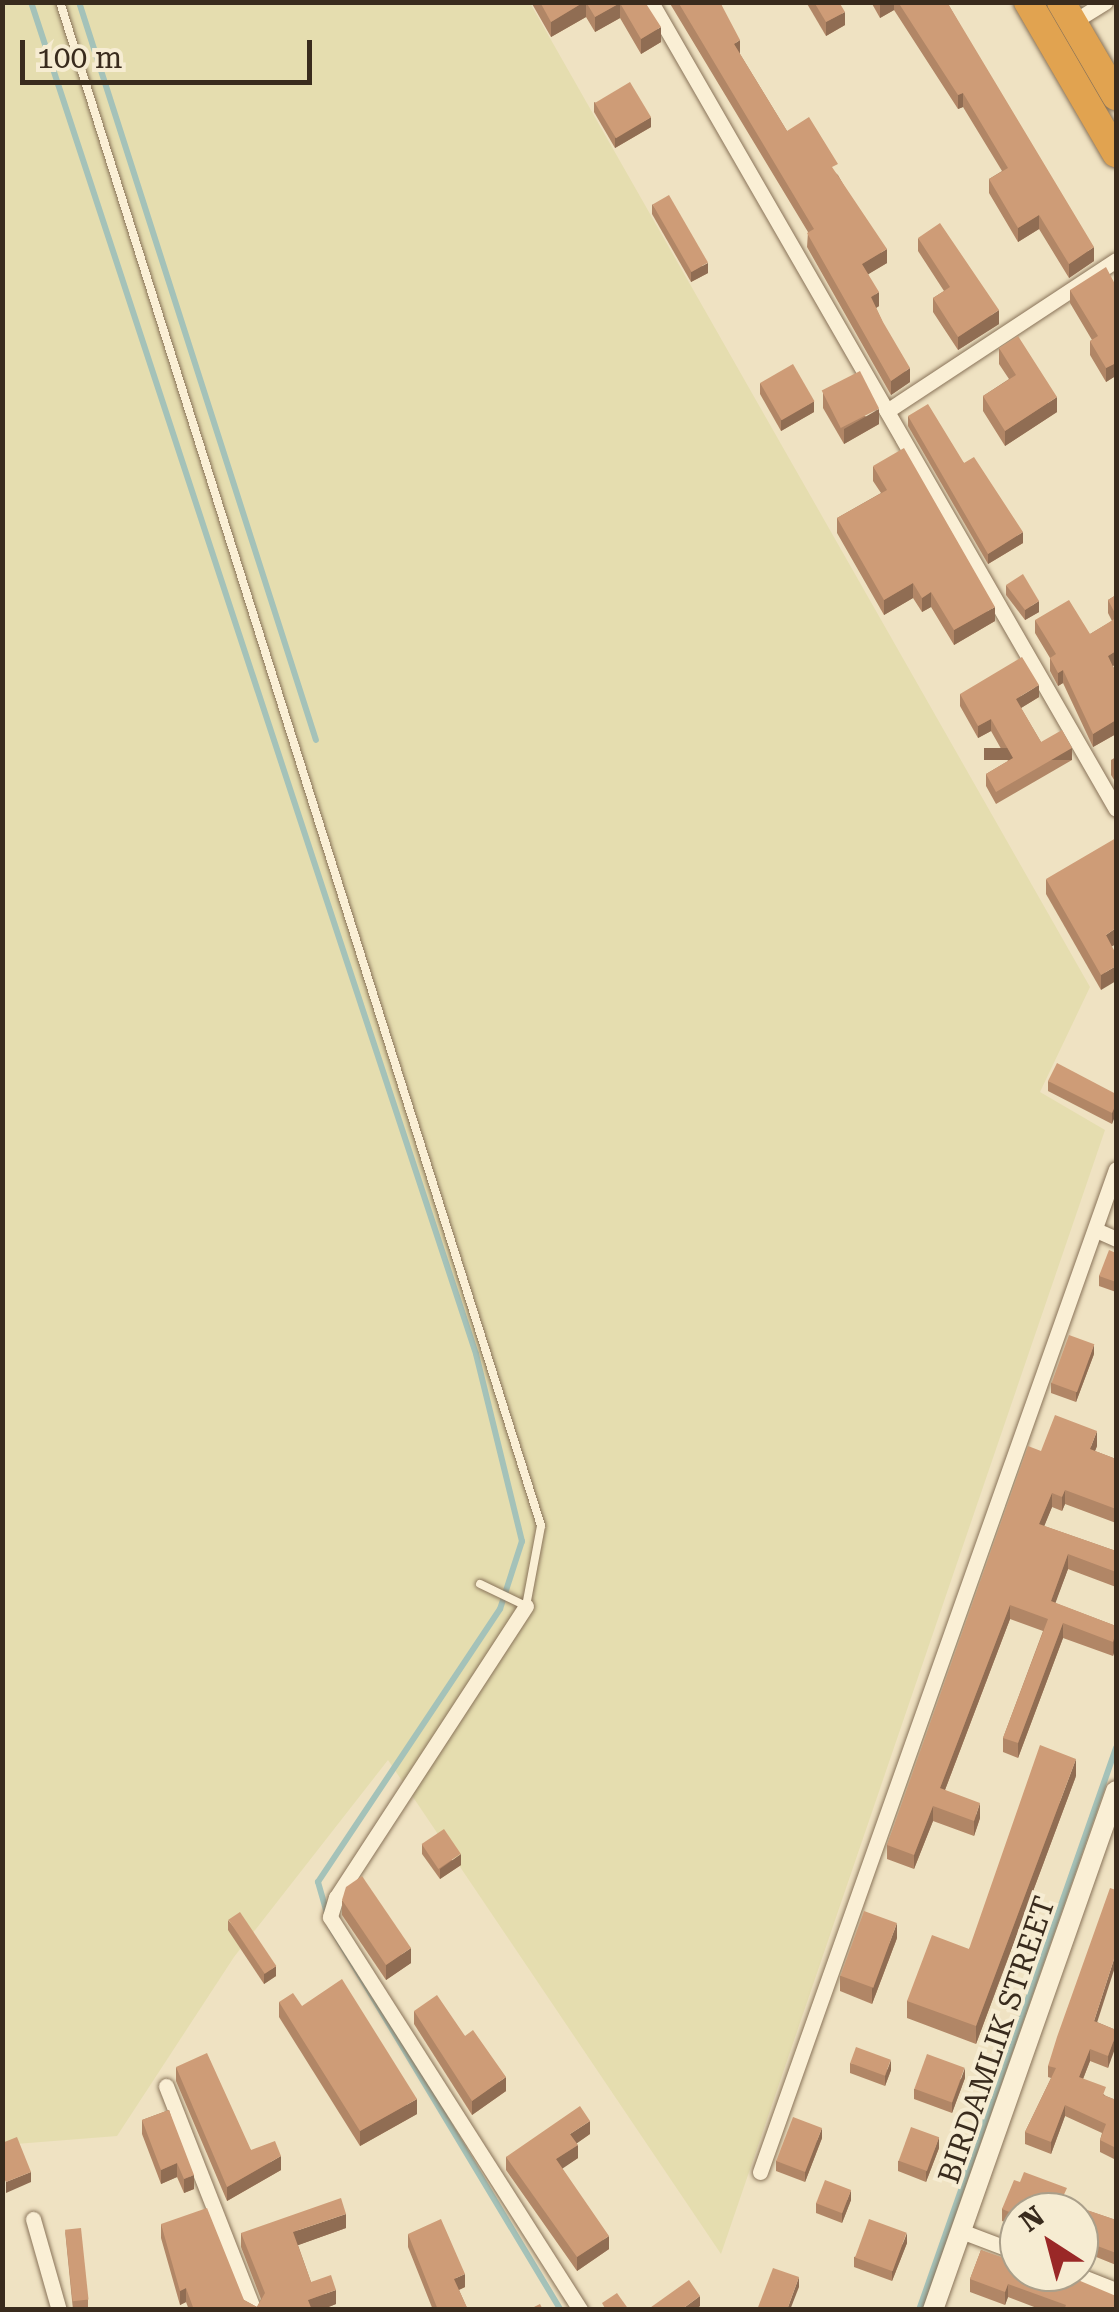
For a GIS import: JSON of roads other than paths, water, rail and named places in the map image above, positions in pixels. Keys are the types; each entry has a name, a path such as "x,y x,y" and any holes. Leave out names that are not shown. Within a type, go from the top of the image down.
{"highway":[{"path":"1028,2 1116,152"},
{"path":"1067,12 1116,96"}],"street":[{"path":"651,2 1116,809"},
{"path":"1067,12 1105,2"},
{"path":"887,412 1116,260"},
{"path":"760,2172 1116,1169"},
{"path":"1096,1230 1116,1239"},
{"path":"526,1606 330,1917 580,2310"},
{"name":"BIRDAMLIK STREET","path":"934,2310 1116,1792"},
{"path":"166,2086 254,2310"},
{"path":"33,2220 59,2310"},
{"path":"961,2231 999,2245"}],"lane":[{"path":"60,2 541,1526 526,1606 480,1584"}],"waterway":[{"path":"31,2 476,1354 522,1541 500,1609 318,1882 327,1914"},
{"path":"79,2 316,740"},
{"path":"919,2310 1116,1748"},
{"path":"330,1926 561,2310"}]}
